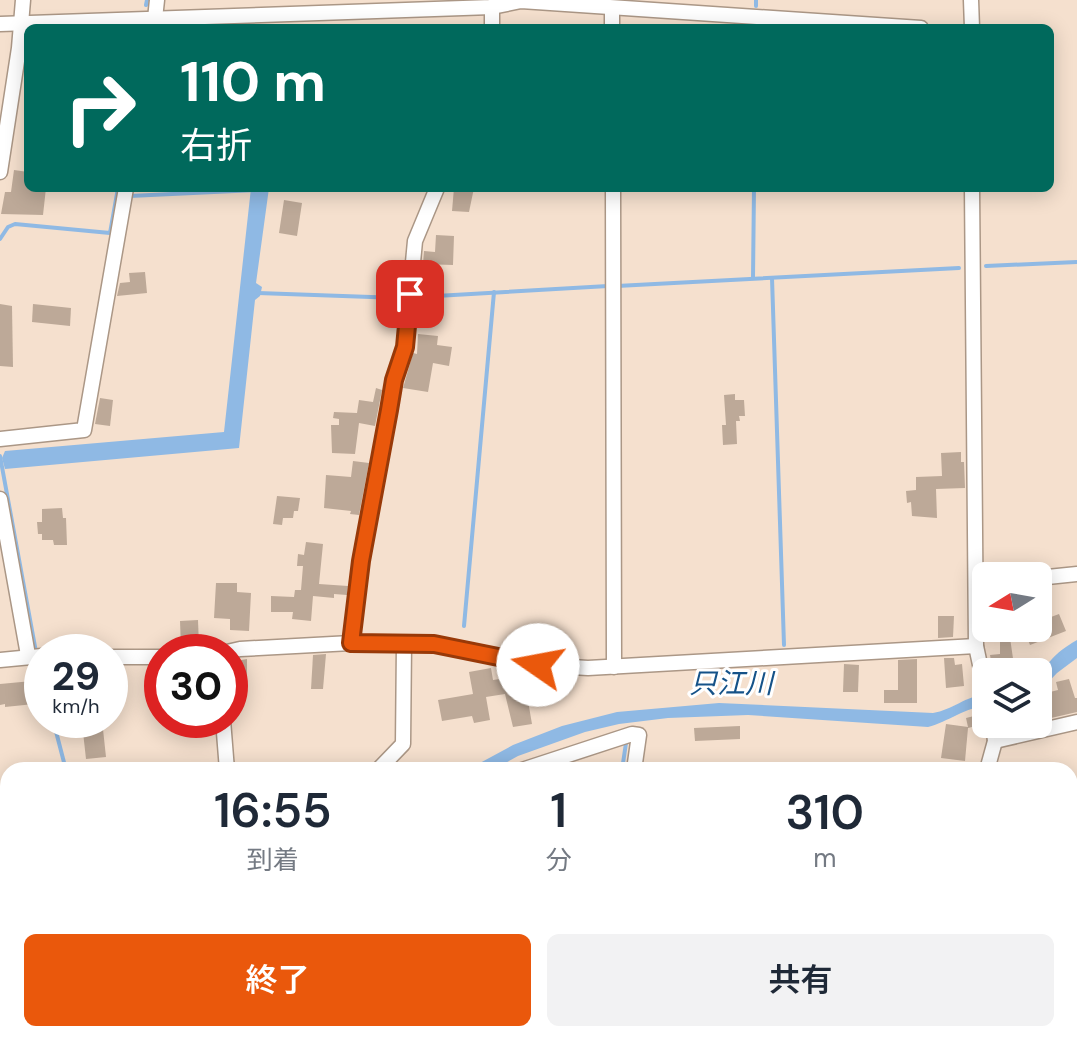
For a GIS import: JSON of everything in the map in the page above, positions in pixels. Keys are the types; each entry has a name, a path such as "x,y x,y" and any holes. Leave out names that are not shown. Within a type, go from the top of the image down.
{"street":[{"path":"0,172 23,0"},
{"path":"155,23 157,0"},
{"path":"971,0 972,24"},
{"path":"0,24 155,23 310,8 521,1 859,24"},
{"path":"493,24 496,3"},
{"path":"612,8 612,24"},
{"path":"0,439 84,430 125,192"},
{"path":"351,643 361,561 394,380 405,347 415,241 435,192"},
{"path":"613,192 614,667"},
{"path":"972,192 980,562"},
{"path":"0,499 6,564 29,634"},
{"path":"1052,577 1077,574"},
{"path":"976,642 978,658"},
{"path":"248,649 351,643 434,644 538,665 614,667 976,646"},
{"path":"386,762 403,744 404,643"},
{"path":"0,660 24,657"},
{"path":"995,741 1077,722"},
{"path":"546,762 632,734 639,735 635,762"},
{"path":"224,738 226,762"},
{"path":"989,762 995,738"}],"water":[{"path":"251,192 268,192 256,283 262,287 260,296 255,300 239,448 5,469 2,458 5,451 224,432"},
{"path":"1077,640 1077,658 1052,678 1052,660"},
{"path":"972,697 972,709 928,727 748,715 668,718 585,732 507,762 482,762 513,745 562,726 617,712 719,703 933,713"}],"building":[{"path":"14,170 24,171 24,192 46,192 43,215 1,214 5,192 11,192"},
{"path":"454,192 473,192 469,212 452,211"},
{"path":"284,200 302,203 297,236 279,233"},
{"path":"436,235 454,236 453,265 423,264 424,251 435,252"},
{"path":"145,272 147,293 117,296 120,283 130,282 129,273"},
{"path":"0,304 12,306 13,367 0,366"},
{"path":"33,304 71,308 70,326 32,322"},
{"path":"418,334 438,336 437,345 452,347 449,366 433,363 428,392 403,388 413,353 417,354"},
{"path":"376,388 382,390 375,426 359,423 355,454 332,453 331,425 339,425 339,419 333,418 334,412 357,413 359,400 373,402"},
{"path":"735,394 735,400 744,400 745,416 739,416 740,421 736,421 737,444 723,445 722,425 726,425 724,395"},
{"path":"100,398 113,400 110,426 95,424"},
{"path":"961,452 965,488 936,489 937,518 912,516 906,491 916,490 916,477 942,476 941,453"},
{"path":"353,461 369,463 359,515 324,508 326,475 351,477"},
{"path":"277,496 300,498 298,511 294,511 293,518 283,518 282,525 273,524"},
{"path":"62,508 63,518 66,518 67,545 54,545 53,540 42,540 37,522 42,522 42,509"},
{"path":"306,542 323,544 319,584 348,586 347,595 334,594 334,598 313,596 311,621 292,619 293,612 271,612 271,596 294,597 295,590 301,590 303,566 297,566 298,554 304,555"},
{"path":"216,583 237,583 237,592 251,593 249,631 230,630 230,619 214,618"},
{"path":"1059,614 1066,631 1052,636 1052,617"},
{"path":"938,616 954,616 953,637 938,638"},
{"path":"198,620 199,634 180,634 180,621"},
{"path":"1000,642 1011,642 1013,658 991,658 990,655 1000,654"},
{"path":"326,654 323,689 311,689 313,655"},
{"path":"944,658 954,658 955,665 962,664 964,686 946,688"},
{"path":"917,659 917,703 884,703 884,690 898,690 898,660"},
{"path":"844,664 859,665 858,692 843,692"},
{"path":"491,668 493,680 514,677 517,696 527,695 532,724 513,727 505,694 486,697 490,720 474,723 472,716 442,721 438,700 473,694 469,672"},
{"path":"1069,679 1077,698 1077,712 1052,718 1052,692 1058,690 1056,682"},
{"path":"24,682 24,705 0,705 0,684"},
{"path":"972,716 972,727 968,728 965,761 941,758 946,724 968,727 966,718"},
{"path":"740,726 740,739 695,741 694,728"},
{"path":"84,738 104,738 106,757 86,759"}],"waterway":[{"path":"146,5 147,0"},
{"path":"756,0 756,6"},
{"path":"0,239 8,227 15,224 110,233 117,192"},
{"path":"130,196 214,192"},
{"path":"753,278 754,192"},
{"path":"986,266 1077,262"},
{"path":"617,286 959,268"},
{"path":"772,278 784,645"},
{"path":"419,297 608,286"},
{"path":"464,626 494,292"},
{"path":"258,293 399,298"},
{"path":"0,456 33,634"},
{"path":"58,738 64,762"},
{"path":"623,762 626,743"}],"route":[{"path":"410,294 405,347 394,380 361,561 351,643 434,644 538,665"}],"water label":[{"name":"只江川","path":"731,683"}]}
